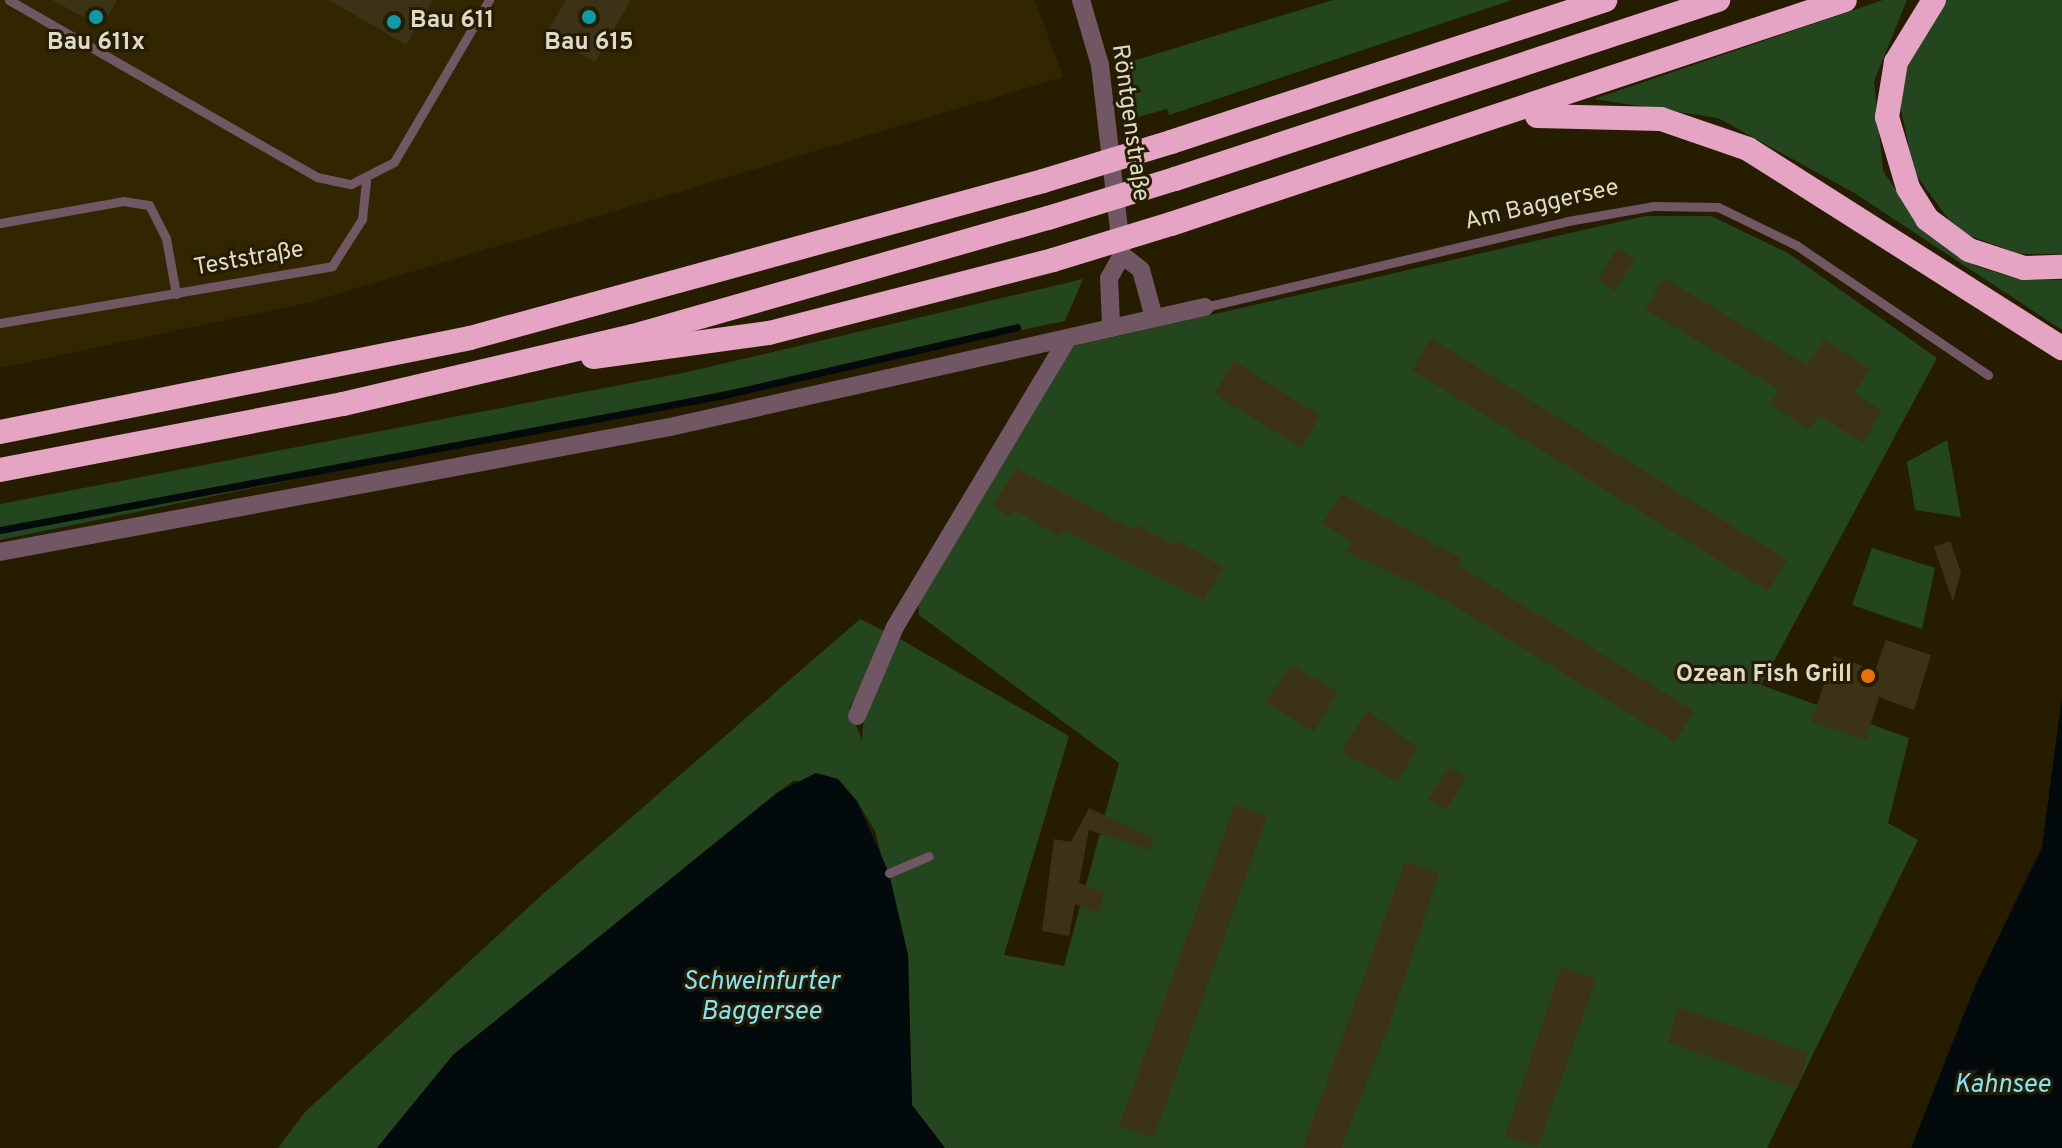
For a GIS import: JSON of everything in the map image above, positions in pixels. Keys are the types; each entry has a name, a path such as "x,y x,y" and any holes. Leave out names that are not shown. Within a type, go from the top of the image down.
{"highway":[{"path":"0,432 470,338 1043,181 1171,142 1578,6 1605,0"},
{"path":"0,470 523,362 1048,218 1718,0"},
{"path":"523,362 644,354 769,333 1053,260 1499,118 1845,0"},
{"path":"1934,0 1896,62 1887,117 1908,188 1927,219 1969,250 2024,268 2062,267"},
{"path":"1499,118 1616,115 1706,130 1748,149 2062,348"}],"street":[{"name":"Röntgenstraße","path":"1081,0 1100,65 1122,255 1109,278 1111,324"},
{"path":"1122,255 1141,270 1153,314"},
{"name":"Am Baggersee","path":"0,552 655,430 1068,338 1153,314 1205,307"},
{"path":"857,716 895,627 1068,338"}],"lane":[{"path":"9,0 317,177 366,181 394,162 489,0"},
{"name":"Teststraße","path":"0,323 332,266 362,219 366,181"},
{"name":"Teststraße","path":"0,223 123,201 149,205 166,238 176,294"},
{"name":"Am Baggersee","path":"1205,307 1583,218 1653,206 1718,207 1796,245 1988,375"},
{"path":"889,873 929,856"}],"shaded area":[{"path":"0,0 1035,0 1063,77 307,303 0,368"}],"green space":[{"path":"1333,0 1512,0 1169,115 1167,109 1130,119 1123,64"},
{"path":"1883,0 1907,0 1874,81 1883,171 1924,232 1976,266 2021,280 2062,280 2062,330 1856,194 1718,118 1594,99"},
{"path":"1941,0 2062,0 2062,254 2020,254 1957,231 1914,172 1898,95 1902,72"},
{"path":"1645,216 1711,216 1788,253 1937,358 1761,685 1909,738 1888,823 1918,840 1767,1148 945,1148 912,1105 908,955 875,831 857,801 794,780 453,1055 377,1148 278,1148 305,1112 543,894 860,619 892,635 849,708 862,740 865,706 900,639 1069,736 1004,955 1064,966 1119,763 919,615 918,596 1070,347"},
{"path":"1083,279 1065,321 0,540 0,504 683,373"},
{"path":"1947,440 1961,517 1915,510 1907,462"},
{"path":"1872,548 1935,568 1922,629 1852,605"}],"water":[{"name":"Kahnsee","path":"2062,696 2062,1148 1911,1148 1975,986 2042,847"},
{"name":"Schweinfurter Baggersee","path":"816,773 838,779 857,801 889,873 908,955 912,1105 945,1148 377,1148 453,1055 778,792"}],"building":[{"name":"Bau 611x","path":"52,0 117,0 102,27"},
{"name":"Bau 611","path":"329,0 433,0 406,45"},
{"name":"Bau 615","path":"566,0 631,0 595,62 546,34"},
{"path":"1617,248 1635,259 1615,291 1598,280"},
{"path":"1664,278 1808,365 1824,339 1870,369 1854,393 1882,410 1863,443 1819,415 1809,430 1770,404 1779,390 1645,309"},
{"path":"1431,338 1787,560 1768,591 1412,370"},
{"path":"1234,361 1320,416 1301,448 1214,394"},
{"path":"1016,468 1133,530 1137,524 1173,546 1177,540 1224,568 1204,600 1064,530 1060,537 1015,510 1010,517 993,506"},
{"path":"1341,494 1462,559 1458,565 1694,711 1675,742 1435,594 1346,551 1352,542 1322,524"},
{"path":"1950,541 1961,572 1953,602 1934,547"},
{"name":"Ozean Fish Grill","path":"1886,640 1931,655 1914,710 1879,697 1866,740 1811,722 1834,656 1875,670"},
{"path":"1291,665 1338,692 1314,732 1265,702"},
{"path":"1367,710 1418,748 1397,782 1342,752"},
{"path":"1449,767 1466,777 1446,810 1428,799"},
{"path":"1235,804 1267,816 1154,1138 1119,1126"},
{"path":"1089,808 1154,839 1150,850 1089,830 1079,883 1105,893 1098,913 1075,904 1069,936 1042,931 1054,839 1071,842"},
{"path":"1405,862 1439,873 1388,1028 1341,1148 1303,1148"},
{"path":"1561,967 1596,979 1538,1147 1505,1137"},
{"path":"1678,1007 1808,1053 1797,1089 1668,1042"}],"waterway":[{"path":"0,530 719,396 1017,327"}],"place":[{"name":"Bau 611x","path":"96,17"},
{"name":"Bau 615","path":"589,17"},
{"name":"Bau 611","path":"394,22"},
{"name":"Ozean Fish Grill","path":"1868,676"}]}
